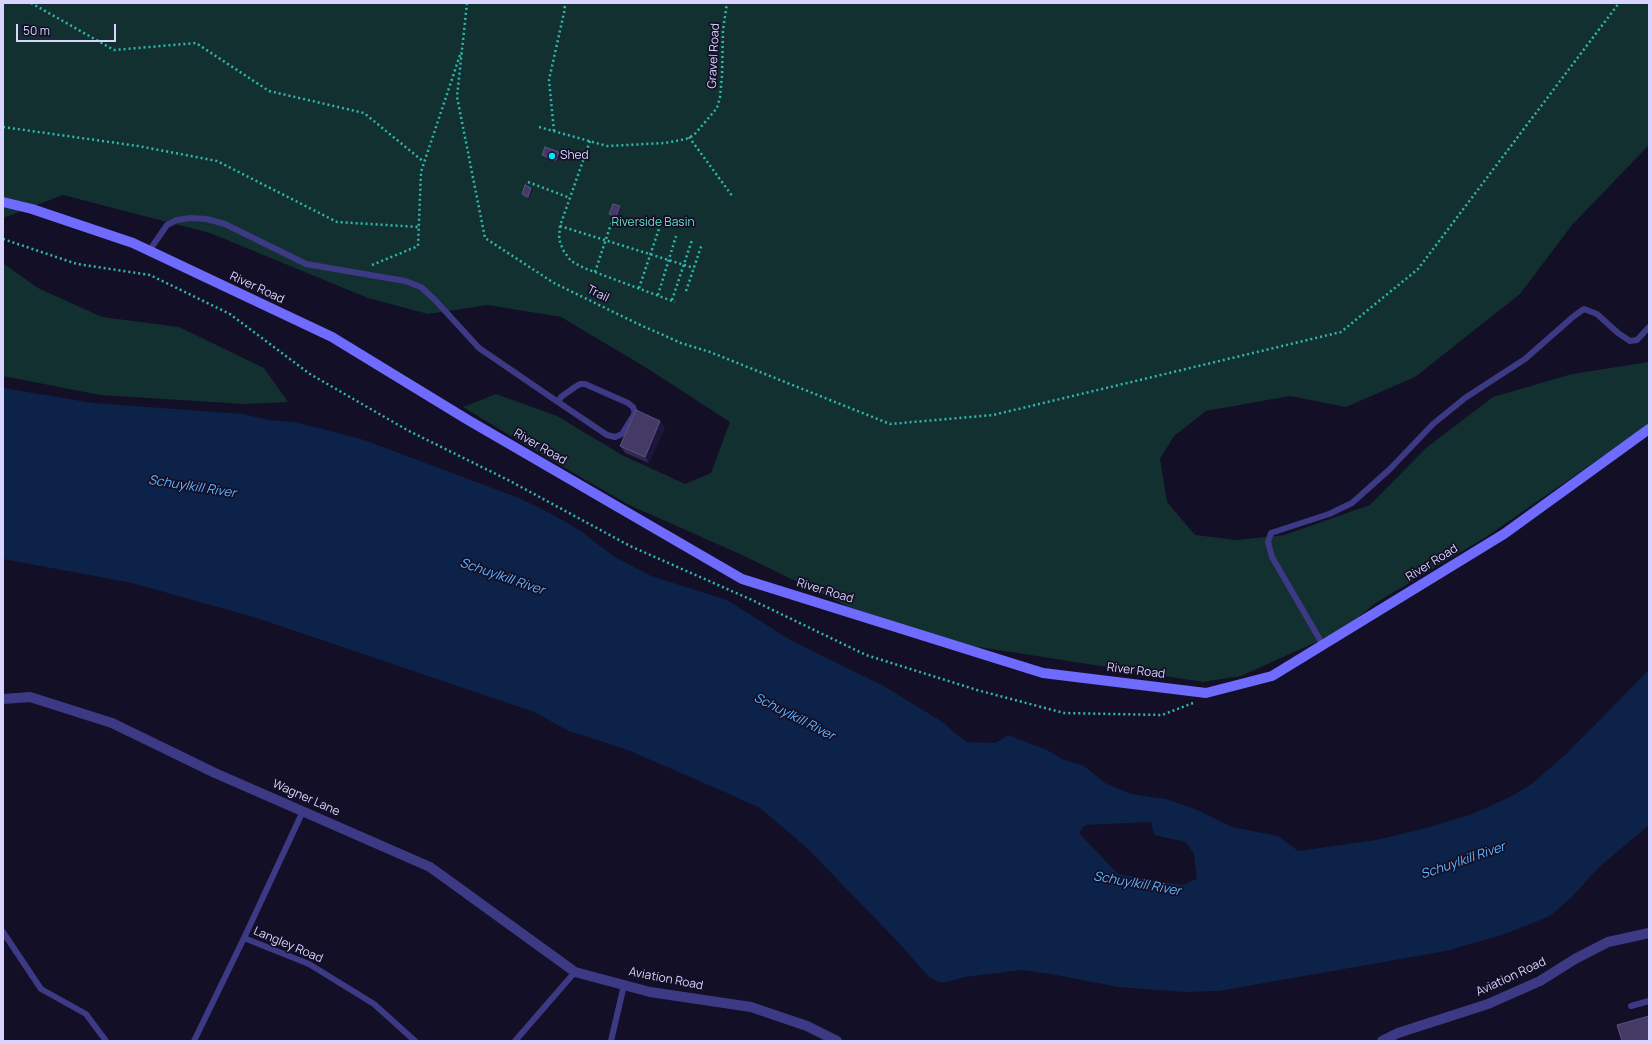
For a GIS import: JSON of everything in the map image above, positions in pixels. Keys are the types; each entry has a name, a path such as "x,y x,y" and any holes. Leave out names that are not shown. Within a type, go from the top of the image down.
{"street":[{"name":"River Road","path":"3,202 61,219 133,243 332,338 468,420 742,579 1043,673 1206,693 1272,676 1504,534 1649,429"},
{"name":"Wagner Lane","path":"3,699 30,697 112,723 216,773 430,867 575,972"},
{"name":"Aviation Road","path":"1382,1041 1398,1033 1488,1004 1540,981 1575,959 1608,942 1649,933"},
{"name":"Aviation Road","path":"575,972 650,992 751,1007 807,1026 837,1041"}],"lane":[{"path":"149,251 167,225 172,222 190,218 206,219 225,224 306,264 405,281 421,287 436,300 478,348 558,402 607,435 615,437 622,434 635,413 633,407 628,403 585,384 580,384 561,397 558,402"},
{"path":"1323,645 1272,557 1268,542 1271,533 1329,514 1352,503 1390,469 1433,424 1466,398 1525,359 1584,309 1597,314 1618,333 1630,341 1637,340 1649,326"},
{"path":"244,938 303,811"},
{"path":"3,932 41,989 86,1014 106,1041"},
{"name":"Langley Road","path":"194,1041 244,938 309,964 374,1004 415,1041"},
{"path":"515,1041 575,972"},
{"path":"611,1041 624,985"},
{"path":"1631,1006 1649,1001"}],"path":[{"path":"31,3 114,50 196,43 269,92 364,113 424,162"},
{"path":"355,272 418,246 421,172 463,46 467,3"},
{"path":"554,131 549,80 565,8 563,3"},
{"name":"Gravel Road","path":"539,127 607,146 665,143 694,135 717,108 722,76 723,30 727,3"},
{"name":"Trail","path":"463,46 457,97 485,238 554,283 636,323 681,343 710,352 890,424 993,415 1342,332 1418,269 1619,3"},
{"path":"3,127 138,146 217,161 337,222 419,227"},
{"path":"689,137 733,197"},
{"path":"590,141 560,226 560,245 567,256 577,265 673,301 692,240"},
{"path":"528,182 570,198"},
{"path":"595,272 613,218"},
{"path":"639,288 662,220"},
{"path":"560,226 694,268"},
{"path":"658,295 676,236"},
{"path":"686,291 702,244"}],"green space":[{"name":"Riverside Basin","path":"3,3 1649,3 1649,145 1572,225 1520,294 1415,377 1346,407 1290,396 1206,411 1174,436 1160,459 1167,502 1195,535 1237,540 1284,535 1370,505 1426,448 1493,397 1572,374 1649,362 1649,424 1486,537 1374,604 1343,630 1241,676 1203,682 953,643 847,606 740,554 629,505 463,407 496,394 557,416 622,455 685,484 711,473 730,422 645,367 561,317 488,305 428,314 368,298 210,233 63,195 3,218"},
{"path":"3,261 4,264 38,288 102,317 179,327 264,368 288,402 244,404 100,395 3,376"}],"water":[{"name":"Schuylkill River","path":"3,388 93,403 243,414 269,420 293,422 364,440 519,498 550,513 581,531 613,556 651,576 727,600 792,641 882,685 944,723 967,742 995,743 1008,735 1047,750 1062,759 1084,766 1105,783 1131,794 1166,799 1195,809 1232,827 1278,836 1298,851 1376,840 1430,827 1472,814 1510,797 1533,783 1565,755 1649,670 1649,825 1598,868 1572,897 1550,916 1505,934 1446,951 1219,991 1185,992 1118,987 1051,974 1021,970 939,982 929,977 897,941 807,848 760,808 727,793 628,750 569,731 534,712 257,618 132,583 3,559","holes":["1151,822 1154,835 1186,842 1194,854 1197,879 1182,885 1118,874 1079,833 1085,825"]}],"building":[{"name":"Shed","path":"545,147 559,152 556,160 542,155"},
{"path":"525,185 531,188 528,197 522,194"},
{"path":"613,204 620,206 616,217 609,214"},
{"path":"636,410 660,421 645,457 620,446"},
{"path":"1649,1016 1649,1041 1622,1041 1617,1025"}],"place":[{"name":"Shed","path":"552,156"}]}
